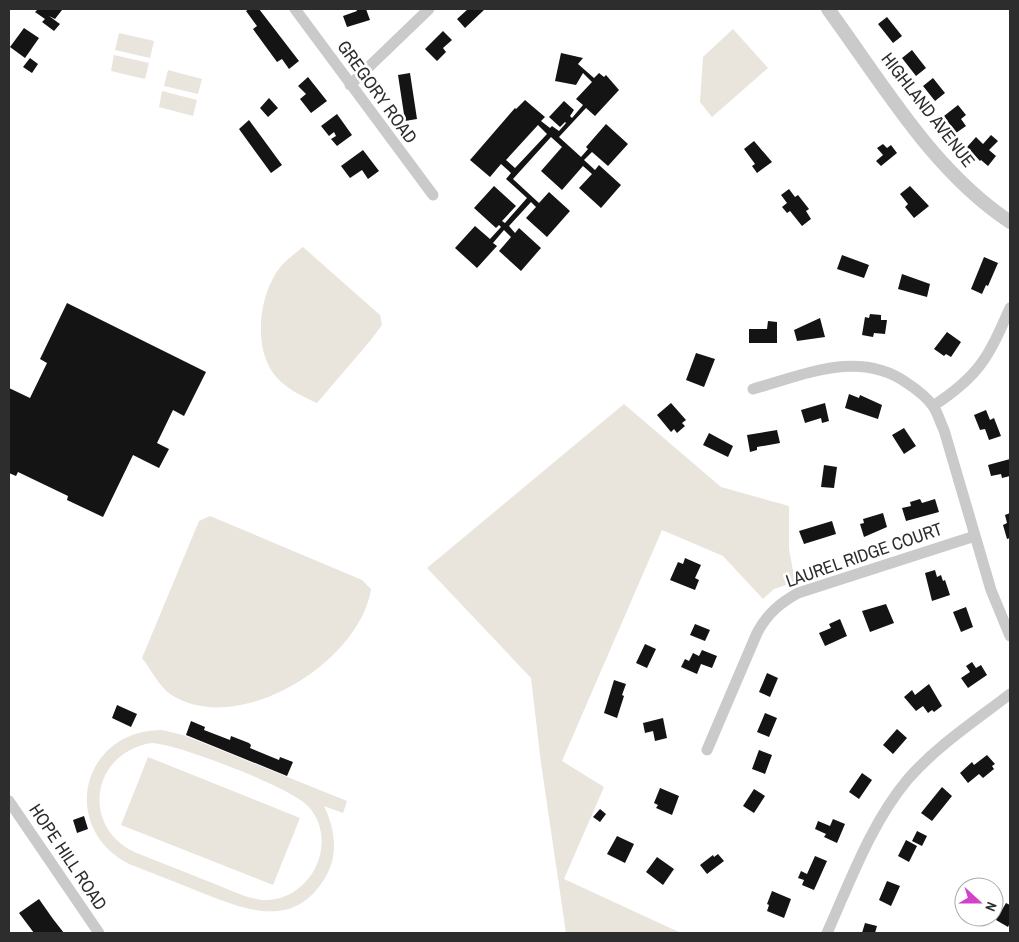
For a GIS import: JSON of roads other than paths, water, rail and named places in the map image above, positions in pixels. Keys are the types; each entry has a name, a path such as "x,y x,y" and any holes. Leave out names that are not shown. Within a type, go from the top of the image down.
{"street":[{"name":"GREGORY ROAD","path":"295,9 433,195"},
{"path":"350,85 429,9"},
{"name":"HIGHLAND AVENUE","path":"828,9 946,168 983,204 1010,222"},
{"path":"933,406 957,390 980,368 994,345 1010,308"},
{"path":"754,389 834,367 859,365 880,369 901,379 919,391 933,406 944,430 991,590 1010,636"},
{"name":"LAUREL RIDGE COURT","path":"707,750 756,633 765,618 781,603 798,592 975,536"},
{"path":"827,933 867,846 887,808 908,780 931,755 1010,694"},
{"name":"HOPE HILL ROAD","path":"9,801 99,933"}]}
